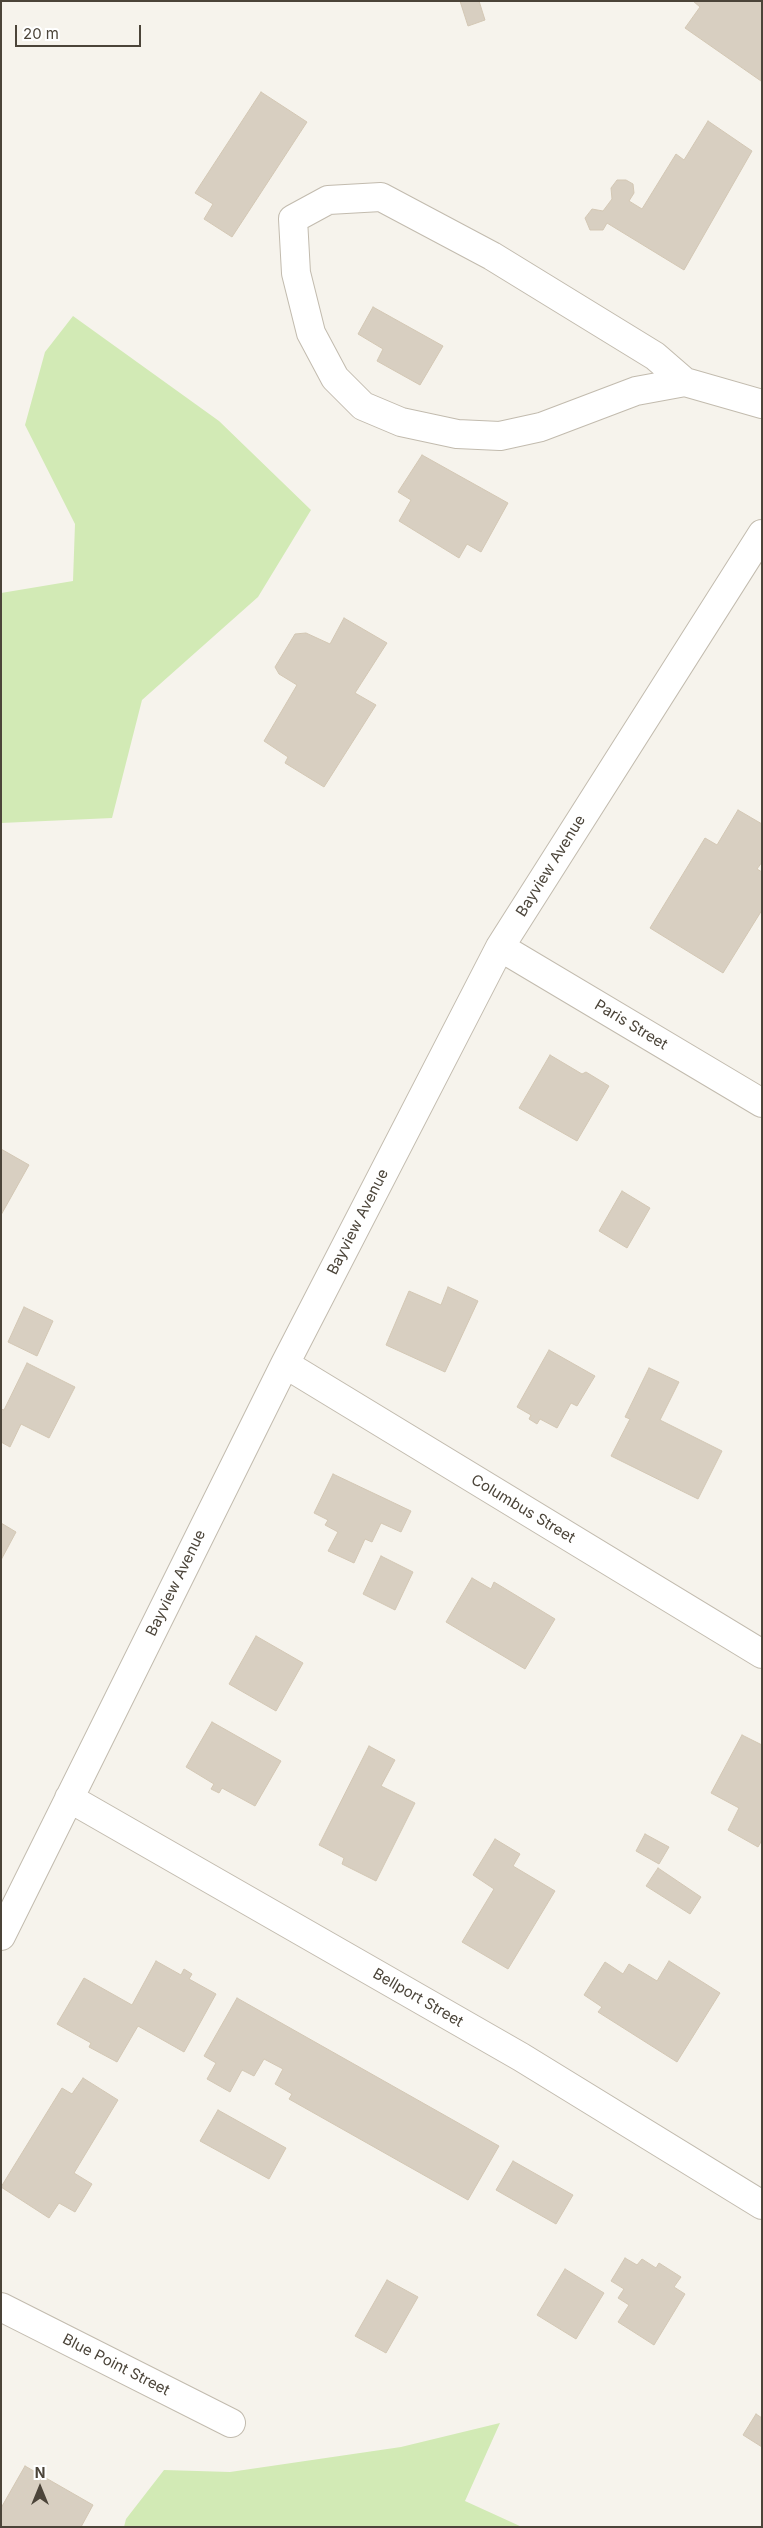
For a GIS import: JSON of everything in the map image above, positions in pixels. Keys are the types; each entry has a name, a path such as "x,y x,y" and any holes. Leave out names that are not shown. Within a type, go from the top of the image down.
{"street":[{"path":"685,382 636,391 541,427 500,436 456,434 393,419 363,406 335,378 311,333 296,273 293,219 328,200 381,197 492,256 655,356 685,382 762,404"},
{"name":"Bayview Avenue","path":"1,1936 285,1364 500,947 762,535"},
{"name":"Paris Street","path":"500,947 762,1103"},
{"name":"Columbus Street","path":"285,1364 762,1654"},
{"name":"Bellport Street","path":"69,1798 521,2057 762,2205"},
{"name":"Blue Point Street","path":"1,2307 231,2423"}],"green space":[{"path":"73,316 219,421 311,510 258,597 142,700 112,818 1,823 1,593 73,581 75,524 25,425 45,352"},
{"path":"500,2423 465,2501 522,2527 124,2527 126,2519 164,2470 230,2472 401,2447"}],"building":[{"path":"460,1 479,1 485,20 468,26"},
{"path":"693,1 762,1 761,81 685,28 700,7"},
{"path":"261,92 307,122 232,237 204,219 213,204 195,193"},
{"path":"708,121 752,151 684,270 607,223 603,230 590,230 585,218 592,209 603,211 612,199 611,188 617,180 626,180 633,184 634,193 629,201 642,209 676,154 684,160"},
{"path":"373,307 443,346 420,385 377,361 383,349 358,334"},
{"path":"422,455 508,503 481,552 467,544 459,558 399,521 411,500 398,492"},
{"path":"344,618 387,643 355,693 376,705 324,787 285,763 288,757 264,741 297,685 279,674 275,667 295,634 306,633 330,644"},
{"path":"738,810 762,824 762,862 757,869 762,872 762,910 723,973 650,928 705,838 717,845"},
{"path":"550,1055 582,1074 586,1072 609,1086 577,1141 519,1108"},
{"path":"1,1149 29,1165 1,1215"},
{"path":"622,1191 650,1208 627,1248 599,1231"},
{"path":"448,1287 478,1301 445,1372 386,1345 409,1291 441,1305"},
{"path":"24,1307 53,1321 37,1356 8,1342"},
{"path":"549,1350 595,1376 577,1406 571,1403 557,1428 540,1419 537,1424 529,1419 531,1415 517,1407"},
{"path":"27,1363 75,1387 49,1438 21,1424 10,1447 1,1442 1,1409 4,1410"},
{"path":"649,1368 679,1382 660,1420 722,1451 698,1499 611,1456 630,1419 625,1417"},
{"path":"333,1474 411,1511 401,1532 381,1523 372,1542 365,1539 354,1563 328,1551 338,1532 325,1525 328,1520 314,1513"},
{"path":"1,1523 16,1532 1,1560"},
{"path":"381,1556 413,1572 395,1610 363,1594"},
{"path":"472,1578 491,1589 494,1582 555,1619 525,1669 446,1622"},
{"path":"256,1636 303,1663 276,1711 229,1684"},
{"path":"212,1722 281,1761 255,1806 222,1788 219,1793 211,1789 214,1784 186,1767"},
{"path":"742,1735 762,1745 762,1840 758,1847 728,1830 739,1808 711,1793"},
{"path":"369,1746 395,1760 381,1786 415,1803 376,1881 342,1864 344,1858 319,1845"},
{"path":"645,1834 669,1847 659,1864 636,1851"},
{"path":"495,1839 520,1854 513,1866 555,1891 508,1969 462,1942 494,1889 473,1875"},
{"path":"658,1868 701,1897 690,1914 646,1886"},
{"path":"156,1961 181,1975 184,1969 192,1974 189,1979 216,1994 184,2052 138,2026 117,2062 89,2047 91,2043 57,2024 84,1978 132,2005"},
{"path":"669,1961 720,1993 677,2062 598,2012 602,2007 584,1995 605,1962 623,1974 629,1964 657,1981"},
{"path":"237,1998 499,2146 468,2200 289,2099 292,2094 275,2084 283,2069 264,2059 254,2076 242,2070 230,2092 207,2079 216,2063 204,2056"},
{"path":"83,2078 118,2100 74,2173 92,2184 75,2212 59,2203 49,2218 1,2187 62,2088 72,2094"},
{"path":"218,2110 286,2148 269,2179 200,2141"},
{"path":"513,2161 573,2195 556,2224 496,2190"},
{"path":"625,2258 637,2265 642,2259 656,2268 659,2263 681,2277 674,2287 685,2294 654,2345 618,2322 629,2305 618,2298 624,2289 611,2281"},
{"path":"565,2269 604,2293 576,2339 537,2315"},
{"path":"387,2280 418,2297 386,2353 355,2336"},
{"path":"756,2414 762,2418 762,2447 743,2435"},
{"path":"25,2466 93,2505 81,2527 1,2527 1,2508"}]}
